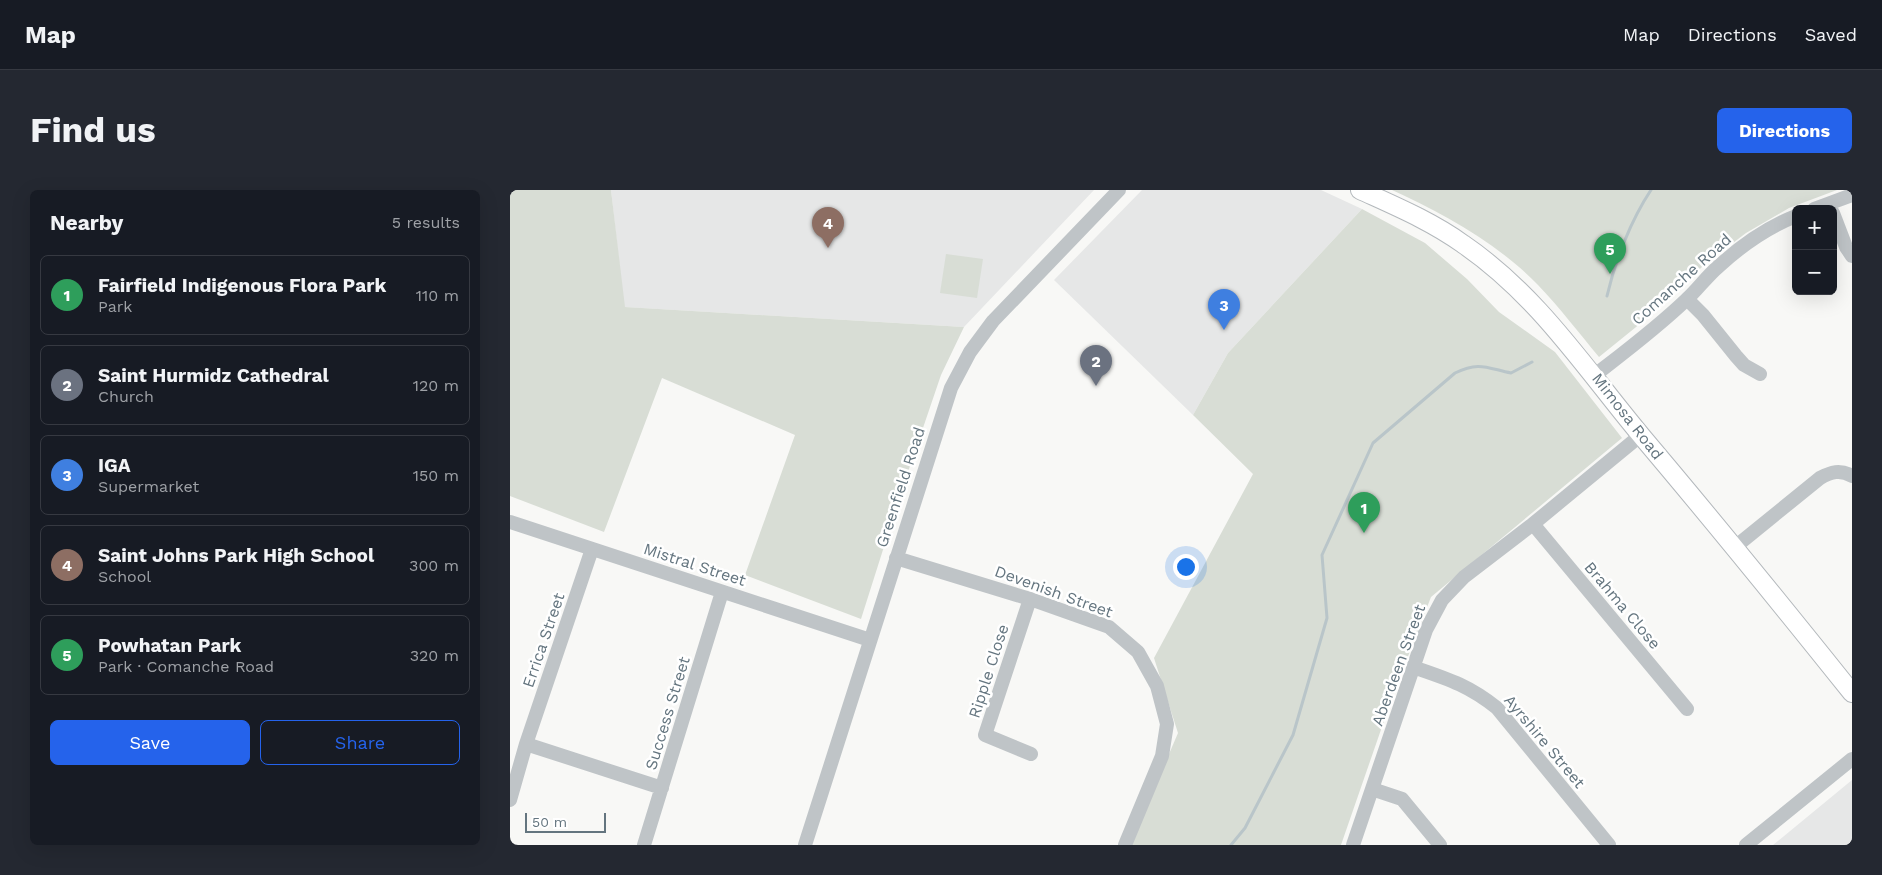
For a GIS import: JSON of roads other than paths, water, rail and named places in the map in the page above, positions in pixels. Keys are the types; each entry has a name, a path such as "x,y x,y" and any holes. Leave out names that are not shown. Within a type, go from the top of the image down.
{"main road":[{"name":"Mimosa Road","path":"1360,190 1431,224 1463,243 1492,265 1538,309 1595,375 1641,435 1735,547 1852,693"}],"street":[{"name":"Greenfield Road","path":"805,845 951,388 970,352 993,321 1118,190"},
{"path":"1836,205 1852,195"},
{"name":"Comanche Road","path":"1595,375 1687,299 1718,266 1752,240 1792,218"},
{"path":"1837,224 1846,247 1852,256"},
{"path":"1687,299 1703,315 1736,356 1744,364 1760,374"},
{"name":"Aberdeen Street","path":"1353,845 1426,630 1442,600 1464,577 1533,524 1641,435"},
{"path":"1735,547 1820,478 1833,471 1846,472 1852,476"},
{"name":"Mistral Street","path":"510,522 870,640"},
{"name":"Brahma Close","path":"1533,524 1686,709"},
{"name":"Errica Street","path":"510,800 526,744 592,549"},
{"name":"Devenish Street","path":"896,558 1030,599 1110,627 1138,652 1157,686 1167,724 1162,756 1125,845"},
{"name":"Success Street","path":"644,845 722,592"},
{"name":"Ripple Close","path":"1030,599 985,736 1031,754"},
{"name":"Ayrshire Street","path":"1414,667 1457,682 1497,708 1609,845"},
{"path":"526,744 662,788"},
{"path":"1746,845 1852,759"},
{"path":"1372,789 1402,799 1440,845"}],"waterway":[{"path":"1607,296 1624,241 1651,190"},
{"path":"1231,845 1245,828 1293,735 1327,618 1322,555 1373,443 1455,373 1477,366 1511,373 1532,362"}],"place":[{"name":"Saint Johns Park High School","path":"828,248"},
{"name":"Powhatan Park","path":"1610,274"},
{"name":"IGA","path":"1224,330"},
{"name":"Saint Hurmidz Cathedral","path":"1096,386"},
{"name":"Fairfield Indigenous Flora Park","path":"1364,533"}]}
